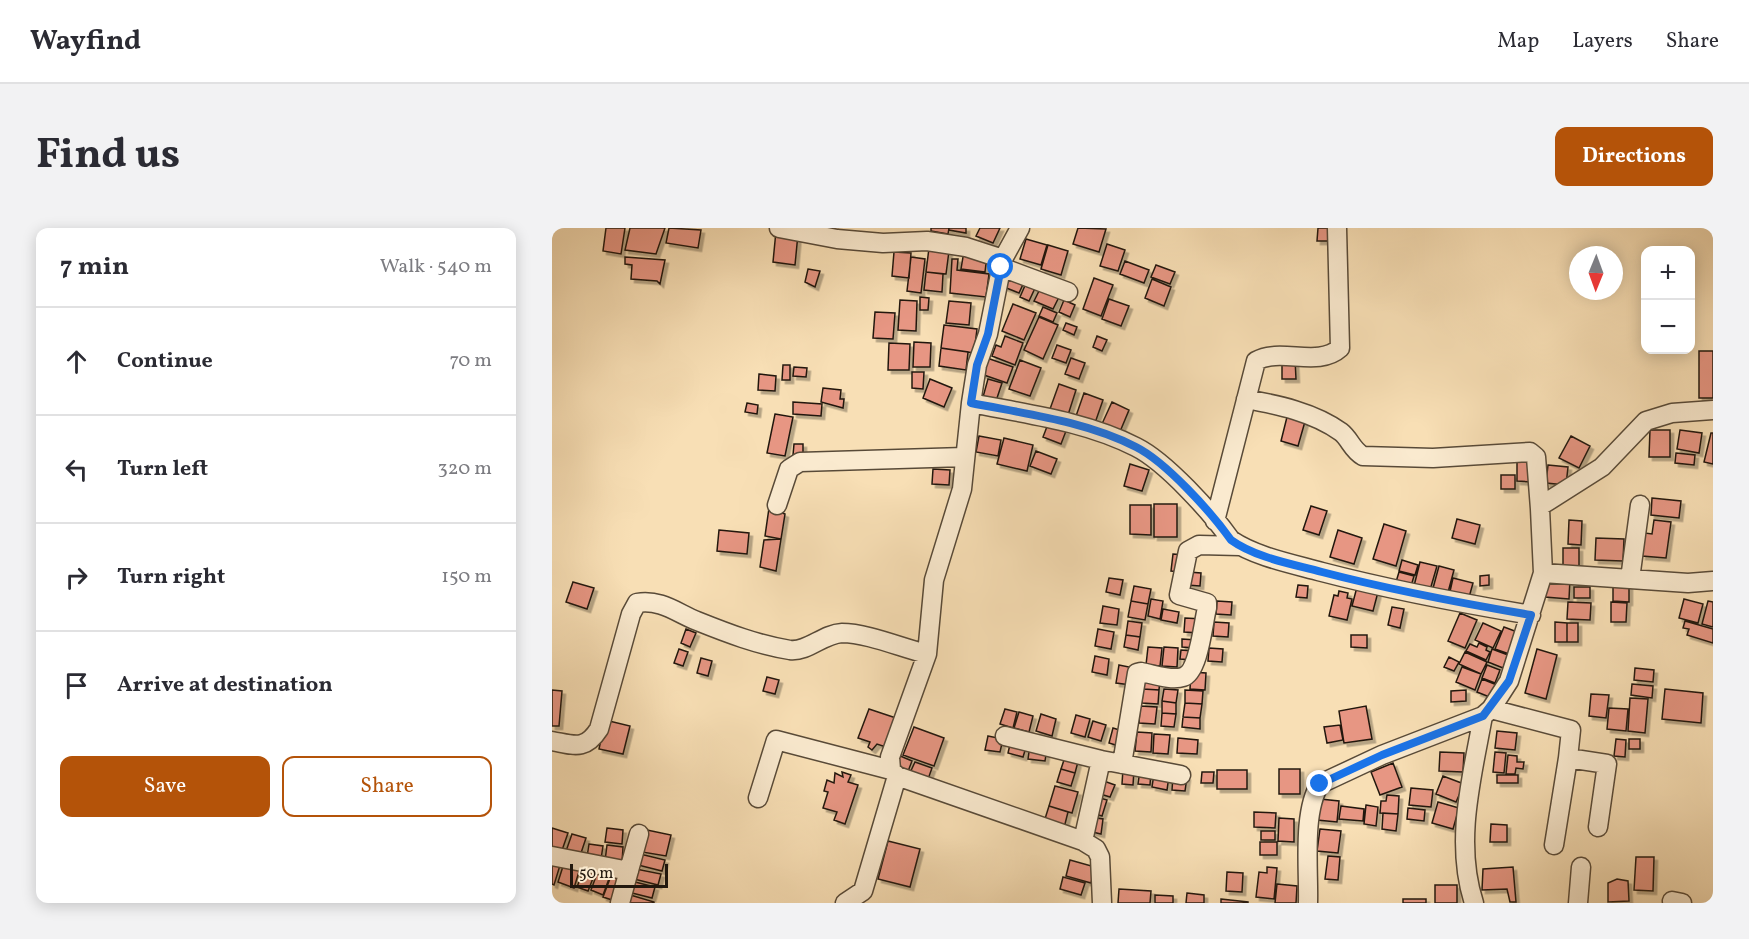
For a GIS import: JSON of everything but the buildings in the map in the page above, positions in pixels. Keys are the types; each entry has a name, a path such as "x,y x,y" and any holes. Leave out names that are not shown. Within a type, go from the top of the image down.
{"street":[{"path":"779,228 837,239 883,243 937,242 966,247 1068,292"},
{"path":"845,903 863,891 894,773 890,757 927,654 934,580 960,498 977,365 988,334 1002,263 1020,228"},
{"path":"1227,534 1246,399 1256,361 1262,358 1326,356 1340,348 1337,228"},
{"path":"1246,399 1303,413 1340,432 1357,453 1363,456 1433,458 1530,452 1536,457 1543,573 1509,681 1487,712 1466,820 1466,866 1474,903"},
{"path":"971,403 1081,425 1137,447 1172,474 1227,534 1294,565 1413,594 1531,615"},
{"path":"1540,509 1545,502 1602,467 1646,421 1672,413 1713,410"},
{"path":"777,505 789,469 800,462 964,457"},
{"path":"1630,579 1640,505"},
{"path":"1122,764 1137,673 1176,679 1186,677 1194,669 1207,603 1179,595 1188,551 1227,534"},
{"path":"1543,573 1688,583 1713,581"},
{"path":"552,741 582,745 591,741 599,729 631,614 637,603 645,602 675,608 693,620 738,637 790,650 800,650 842,633 927,654"},
{"path":"1308,903 1309,828 1314,797 1320,784 1382,755 1487,712 1571,730 1554,845"},
{"path":"1005,736 1101,760 1181,775"},
{"path":"758,798 776,740 894,773 1083,841 1096,849 1100,857 1102,903"},
{"path":"1568,758 1607,764 1598,827"},
{"path":"1083,841 1101,760"},
{"path":"620,903 639,834"},
{"path":"552,856 629,871"},
{"path":"1578,903 1581,867"}],"route":[{"path":"1001,267 988,334 971,390 971,403 1081,425 1137,447 1172,474 1223,528 1231,540 1240,546 1294,565 1423,597 1531,615 1509,681 1483,716 1382,755 1323,780 1320,784"}]}
